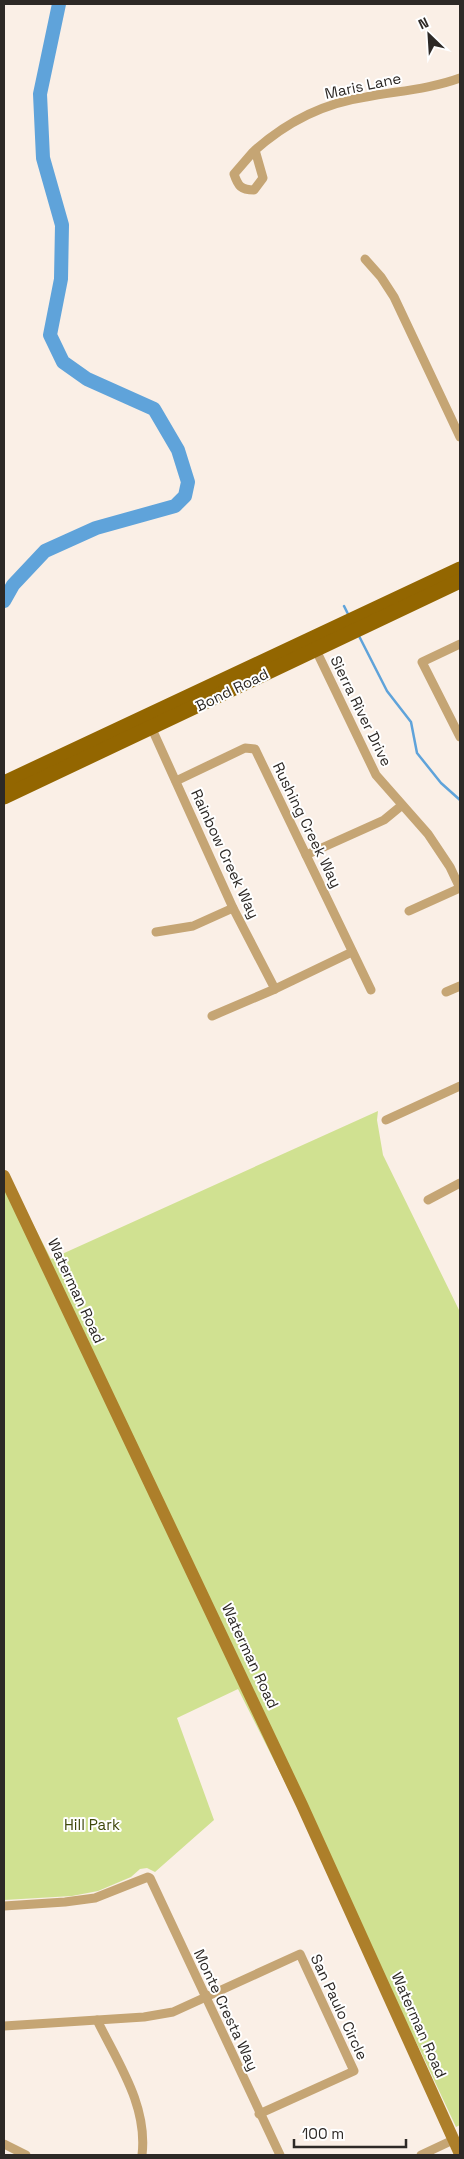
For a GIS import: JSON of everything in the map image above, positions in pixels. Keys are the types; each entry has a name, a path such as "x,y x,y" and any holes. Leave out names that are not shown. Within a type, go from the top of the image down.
{"main road":[{"name":"Bond Road","path":"367,619 460,569"},
{"name":"Bond Road","path":"4,783 227,679 460,581"},
{"name":"Bond Road","path":"4,797 152,729 313,644"},
{"path":"152,729 152,723 157,718 212,692 227,679"},
{"name":"Waterman Road","path":"4,1176 302,1804 460,2154"}],"street":[{"name":"Maris Lane","path":"255,150 263,178 260,185 254,190 245,190 238,185 234,174 255,150 292,123 331,105 364,97 434,86 460,78"},
{"path":"365,259 394,296 460,437"},
{"name":"Sierra River Drive","path":"313,644 369,762 387,790 436,845 460,888"},
{"path":"460,644 422,662 460,737"},
{"name":"Rainbow Creek Way","path":"152,729 233,908 276,990"},
{"name":"Rushing Creek Way","path":"176,781 245,748 255,749 371,990"},
{"path":"306,855 384,820 401,806"},
{"path":"409,911 460,888"},
{"path":"156,932 193,926 233,908"},
{"path":"212,1016 276,990 352,952"},
{"path":"446,992 460,986"},
{"path":"386,1120 460,1086"},
{"path":"428,1200 460,1184"},
{"name":"Monte Cresta Way","path":"4,1906 95,1898 148,1877 280,2155"},
{"name":"San Paulo Circle","path":"205,1998 300,1954 354,2071 259,2114"},
{"path":"4,2026 164,2014 182,2009 205,1998"},
{"path":"97,2020 139,2109 144,2134 142,2155"},
{"path":"422,2155 453,2140"},
{"path":"4,2144 26,2155"}],"green space":[{"name":"Hill Park","path":"378,1111 377,1120 383,1155 460,1312 460,2125 456,2127 420,2050 238,1689 177,1718 214,1820 155,1872 147,1868 140,1869 131,1877 98,1891 72,1896 4,1900 4,1168 51,1259"}],"waterway":[{"path":"4,601 13,585 45,551 96,528 175,506 185,496 188,482 178,450 154,409 87,379 63,362 50,335 61,279 62,225 43,158 40,94 59,4"},
{"path":"344,606 349,616"},
{"path":"358,634 387,691 411,722 417,753 441,783 460,800"}]}
